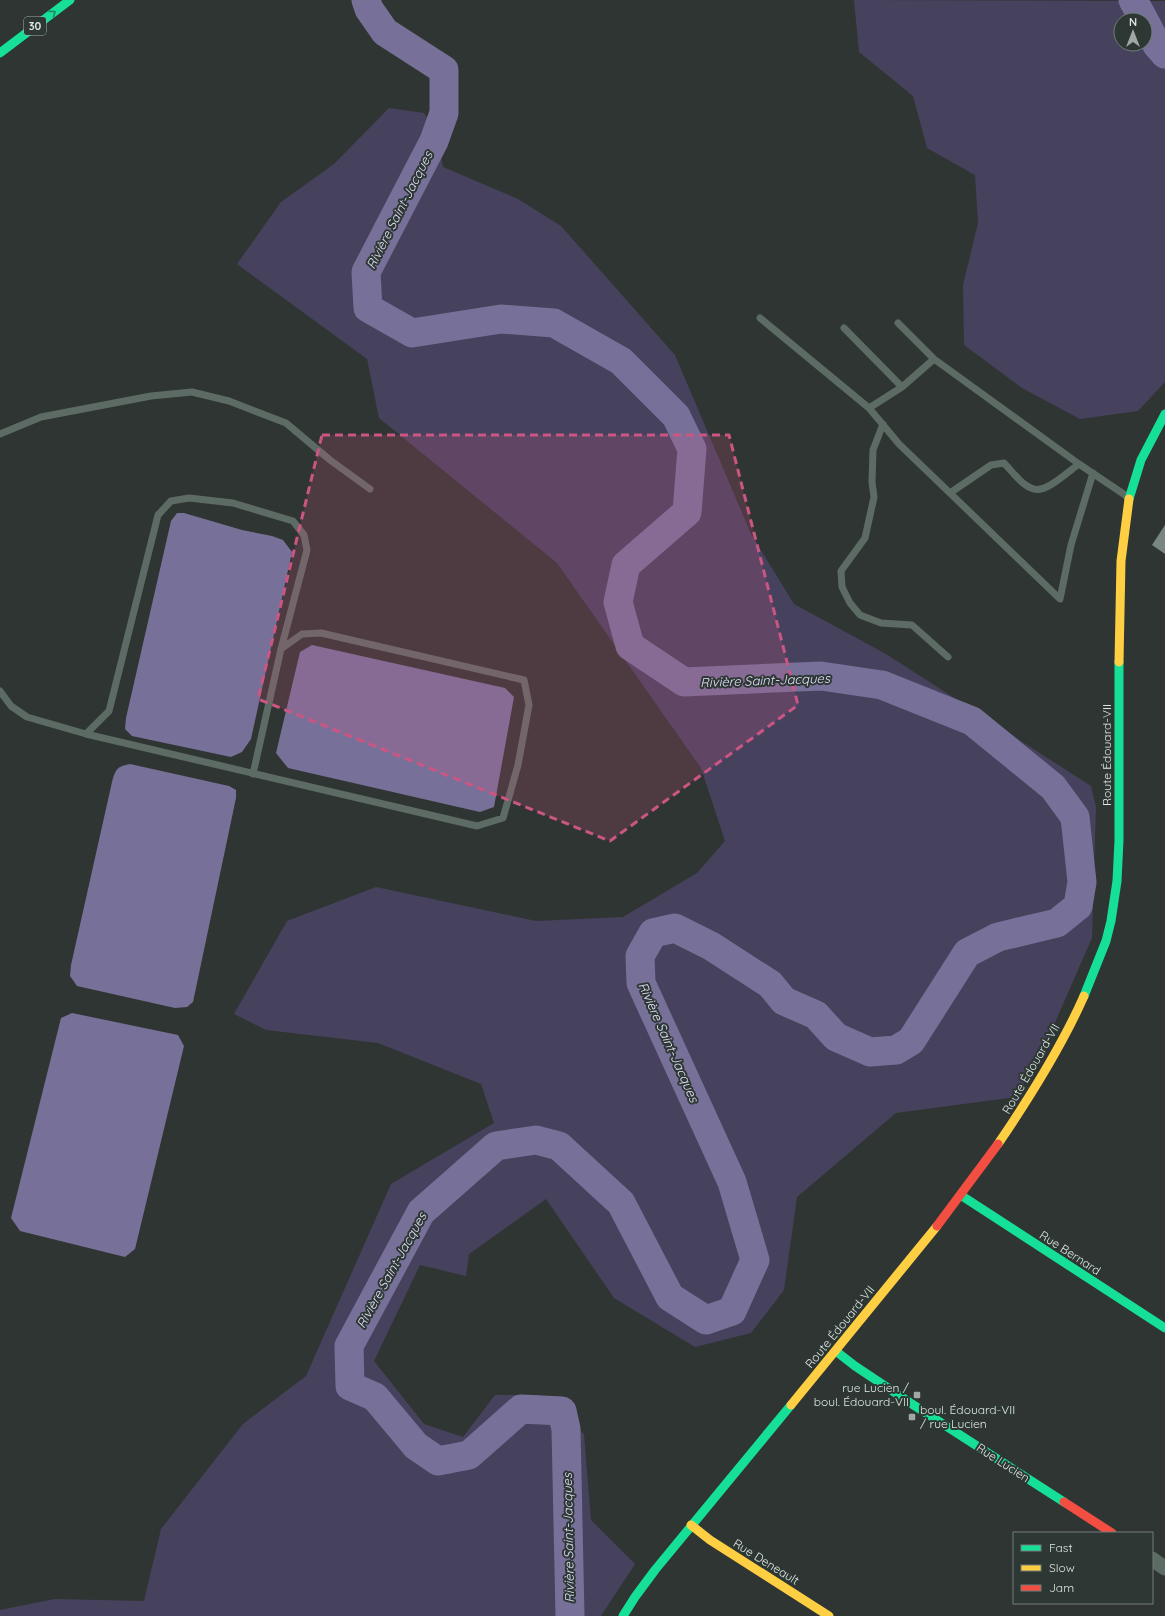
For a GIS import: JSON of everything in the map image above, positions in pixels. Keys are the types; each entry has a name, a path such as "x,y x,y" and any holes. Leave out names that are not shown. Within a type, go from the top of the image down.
{"main road":[{"name":"30","path":"0,53 70,0"},
{"name":"Route Édouard-VII","path":"623,1616 651,1575 691,1525 837,1352 962,1196 1010,1128 1061,1042 1084,996 1098,963 1112,921 1117,892 1119,852 1119,582 1122,547 1130,498 1139,465 1165,414"},
{"name":"Rue Bernard","path":"962,1196 984,1212 1165,1328"},
{"name":"Rue Lucien","path":"837,1352 855,1366 915,1406 1110,1532"},
{"name":"Rue Deneault","path":"691,1525 710,1540 829,1616"}],"street":[{"path":"1153,1560 1165,1568"}],"lane":[{"path":"760,318 869,408 899,444 1060,599 1071,545 1093,473"},
{"path":"898,323 934,359 1079,464 1130,498"},
{"path":"844,328 902,387"},
{"path":"869,408 902,387 934,359"},
{"path":"0,434 41,417 151,396 192,392 229,400 286,422 330,460 370,489"},
{"path":"882,424 873,450 872,482 874,497 865,538 841,571 842,586 850,603 860,615 881,623 912,625 948,657"},
{"path":"950,493 991,465 1004,463 1022,482 1034,490 1045,490 1079,464"},
{"path":"86,734 110,711 158,515 171,501 189,498 233,503 293,521 304,535 307,550 281,649 253,774"},
{"path":"0,691 11,706 27,717 86,734 477,826 503,818 518,765 529,705 524,680 321,633 302,634 281,649"}],"highlighted area":[{"path":"322,435 729,435 798,705 610,841 258,699"}],"shaded area":[{"path":"854,0 1165,1 1165,382 1138,411 1080,419 1022,388 964,345 963,285 978,223 975,175 927,148 913,96 859,52"},
{"path":"389,108 424,113 437,133 443,167 518,199 561,226 675,355 751,534 794,604 886,654 1091,786 1096,807 1092,938 1043,1050 1016,1097 896,1113 797,1197 784,1290 751,1333 695,1347 614,1298 546,1199 469,1254 466,1276 420,1265 374,1361 424,1424 463,1437 495,1395 541,1395 584,1434 591,1520 635,1564 601,1616 0,1616 0,1610 55,1599 144,1601 161,1529 243,1424 306,1376 391,1184 494,1123 481,1084 378,1043 266,1030 234,1014 287,921 376,887 536,921 623,917 697,873 725,841 701,768 557,563 379,418 367,359 237,264 281,202 334,164"},
{"path":"177,513 184,513 242,530 272,536 283,540 292,552 251,739 242,752 231,757 132,736 125,729 126,718 171,521"},
{"path":"312,645 505,688 514,697 494,807 480,812 288,768 276,753 300,652"},
{"path":"130,764 229,786 236,790 236,798 193,1002 187,1007 175,1008 77,986 70,976 71,965 112,782 118,769 122,766"},
{"path":"72,1013 178,1035 184,1046 135,1249 125,1257 20,1231 11,1218 61,1018"}],"building":[{"path":"1165,525 1165,554 1152,545"}],"waterway":[{"name":"Rivière Saint-Jacques","path":"366,0 369,9 385,32 444,70 444,113 434,141 366,272 368,308 412,333 501,319 554,323 621,361 676,416 692,449 687,512 626,565 618,602 630,646 684,682 821,676 882,685 972,721 1053,787 1075,817 1082,882 1078,906 1057,923 998,937 967,953 911,1041 896,1050 870,1052 836,1037 816,1015 784,1001 770,984 711,946 675,928 653,933 640,956 641,983 732,1182 755,1260 732,1311 706,1320 670,1297 621,1203 559,1146 536,1140 496,1146 421,1212 349,1346 350,1386 375,1397 416,1446 438,1461 469,1455 521,1409 562,1411 566,1429 570,1616"},
{"name":"Rivière Saint-Jacques","path":"1133,0 1140,12"},
{"name":"Rivière Saint-Jacques","path":"1153,37 1157,45 1165,54"}],"traffic: fast":[{"path":"0,53 70,0"},
{"path":"1129,499 1141,460 1165,414"},
{"path":"1084,996 1106,941 1111,921 1117,881 1119,840 1119,662"},
{"path":"962,1196 1165,1328"},
{"path":"837,1352 855,1366 915,1406 1064,1502"},
{"path":"623,1616 655,1570 791,1405"}],"traffic: slow":[{"path":"1119,662 1121,561 1129,499"},
{"path":"998,1144 1044,1072 1084,996"},
{"path":"791,1405 937,1226"},
{"path":"691,1525 710,1540 829,1616"}],"traffic: jam":[{"path":"937,1226 998,1144"},
{"path":"1064,1502 1110,1532"}],"place":[{"name":"rue Lucien / boul. Édouard-VII","path":"917,1395"},
{"name":"boul. Édouard-VII / rue Lucien","path":"912,1417"}]}
